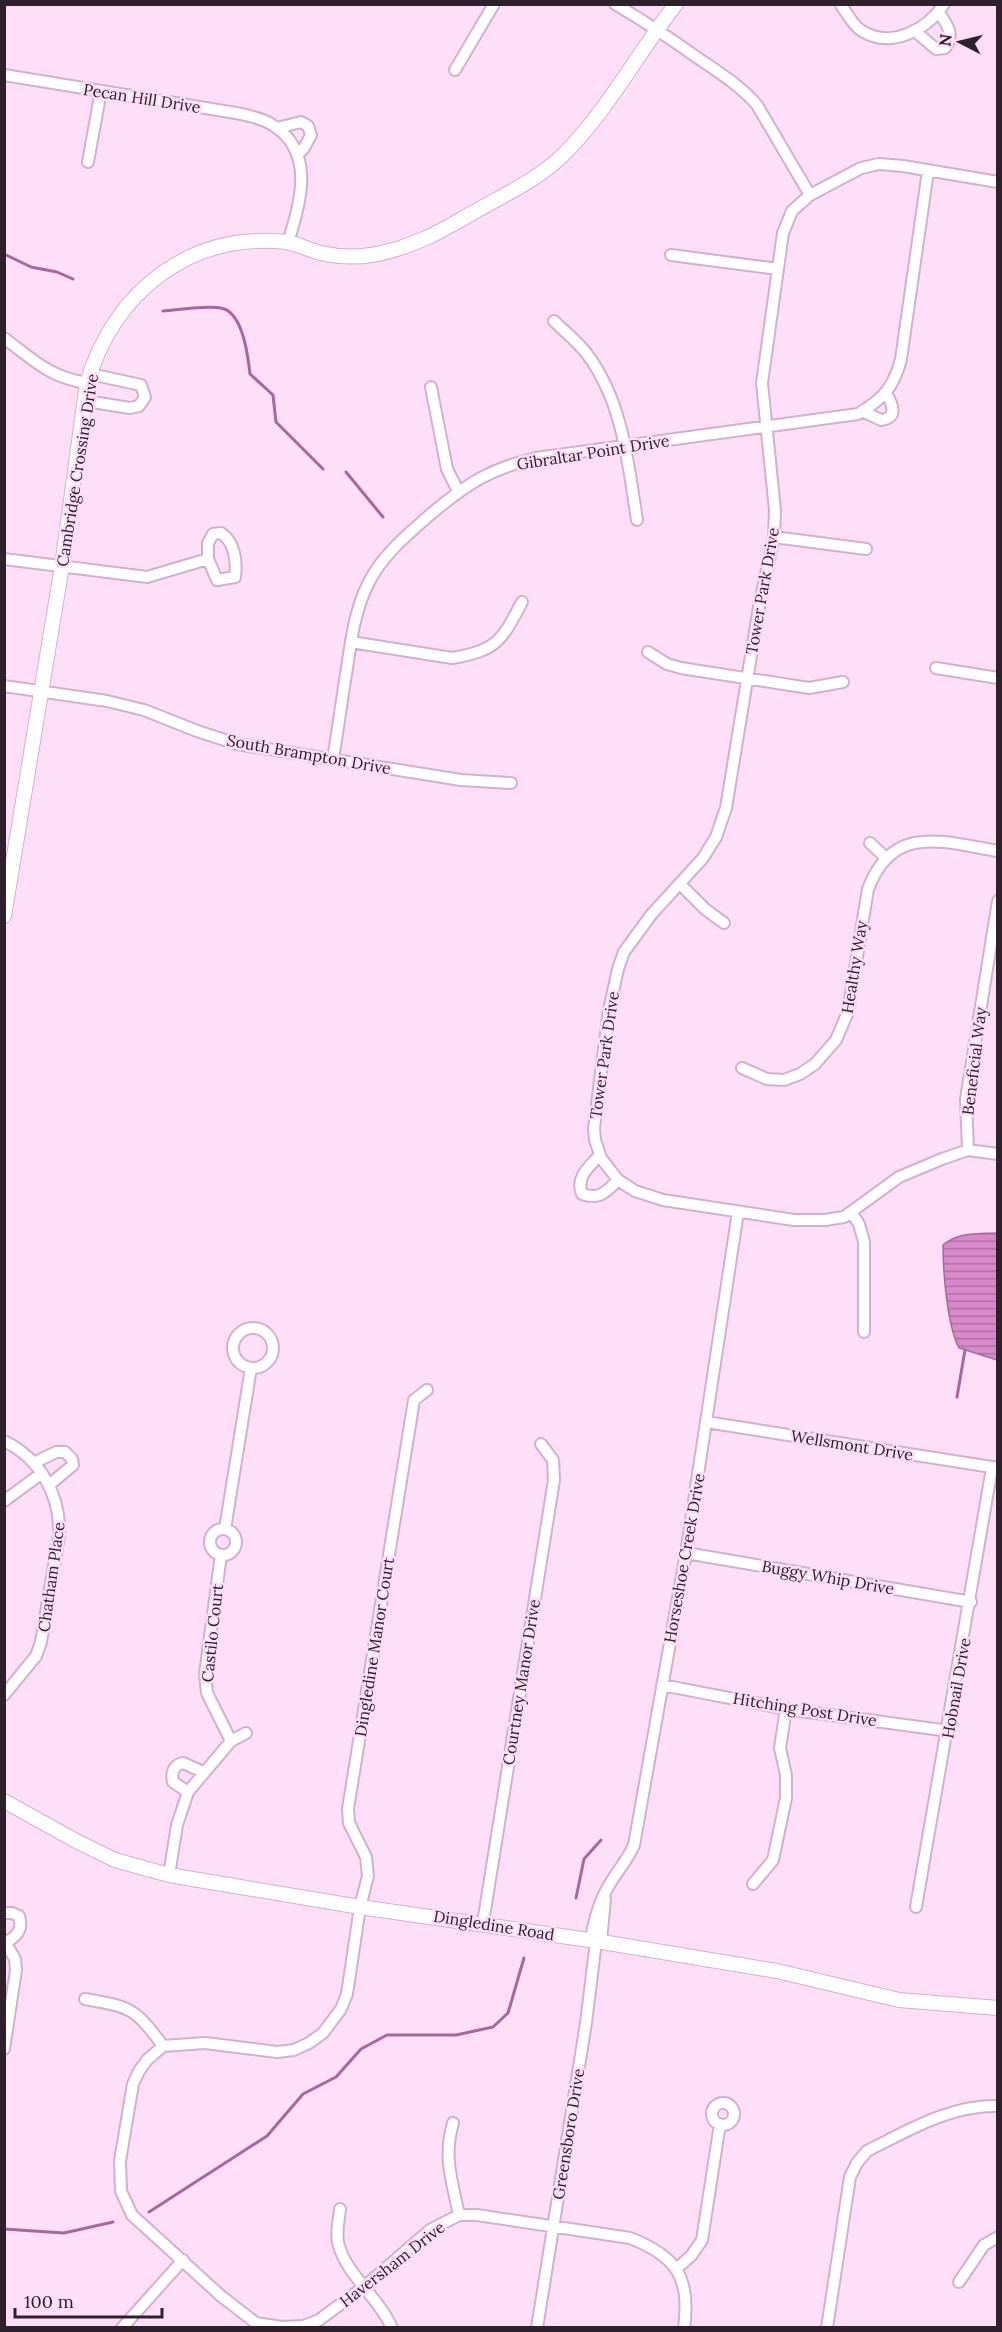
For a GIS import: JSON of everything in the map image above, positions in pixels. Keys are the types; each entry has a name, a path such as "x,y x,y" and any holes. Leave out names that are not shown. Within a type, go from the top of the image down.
{"street":[{"path":"454,70 494,4"},
{"path":"615,4 657,28 732,81 750,97 810,195"},
{"name":"Cambridge Crossing Drive","path":"4,916 62,566 88,378 96,355 131,298 147,283 183,260 220,246 242,241 288,242 321,253 358,257 398,250 429,237 522,185 559,159 595,117 676,4"},
{"path":"841,5 858,29 869,35 889,37 916,32 941,9 951,36 945,48 936,49 916,32"},
{"name":"Pecan Hill Drive","path":"4,75 236,112 255,117 276,128 288,139 297,155 302,180 301,196 288,242"},
{"path":"88,162 101,92"},
{"path":"276,128 301,122 308,126 311,135 297,155"},
{"name":"Tower Park Drive","path":"998,182 879,164 861,168 810,195 792,211 786,222 762,383 775,510 774,537 759,607 726,808 716,837 681,885 651,915 624,952 609,1010 594,1116 595,1140 600,1155 618,1180 646,1196 794,1220 825,1220 844,1217 898,1177 968,1150 998,1154"},
{"name":"Gibraltar Point Drive","path":"333,759 351,642 358,610 368,583 383,560 402,539 458,491 488,473 510,464 536,458 858,414 886,393 897,376 901,359 928,171"},
{"path":"671,255 778,269"},
{"path":"554,321 586,352 601,375 616,408 626,446 637,520"},
{"path":"4,339 52,374 66,380 88,378 141,385 145,397 139,406 130,408 86,401"},
{"path":"431,387 447,469 458,491"},
{"name":"Gibraltar Point Drive","path":"862,411 882,420 890,417 893,405 886,393"},
{"path":"774,537 866,549"},
{"path":"4,559 147,577 208,559"},
{"path":"351,642 452,658 464,656 476,653 500,641 522,602"},
{"path":"648,651 667,664 681,668 748,679 809,688 843,682"},
{"path":"936,668 998,678"},
{"name":"South Brampton Drive","path":"4,686 107,701 144,710 237,744 461,780 511,783"},
{"name":"Healthy Way","path":"742,1068 767,1079 784,1080 800,1074 815,1064 836,1040 848,1012 868,889 886,858 911,843 924,840 998,851"},
{"path":"870,843 886,858"},
{"path":"681,885 705,909 724,923"},
{"name":"Beneficial Way","path":"968,1150 966,1099 998,901"},
{"path":"600,1155 582,1175 580,1188 582,1194 596,1197 603,1195 618,1180"},
{"name":"Horseshoe Creek Drive","path":"596,1941 605,1896 634,1845 686,1553 738,1212"},
{"path":"851,1212 859,1224 864,1242 864,1332"},
{"name":"Castilo Court","path":"225,1529 251,1368"},
{"name":"Dingledine Manor Court","path":"360,1907 368,1876 366,1857 349,1823 348,1809 414,1400 427,1390"},
{"name":"Wellsmont Drive","path":"706,1422 995,1468"},
{"name":"Chatham Place","path":"4,1441 20,1449 42,1473 56,1502 60,1520 45,1626 36,1656 4,1695"},
{"name":"Courtney Manor Drive","path":"483,1923 554,1480 553,1460 541,1444"},
{"path":"34,1463 56,1452 65,1452 72,1459 73,1465 49,1485"},
{"name":"Hobnail Drive","path":"916,1907 995,1468"},
{"path":"4,1501 42,1473"},
{"name":"Castilo Court","path":"225,1529 234,1534 236,1543 232,1551 221,1555 213,1551 210,1539 214,1532 225,1529"},
{"name":"Buggy Whip Drive","path":"686,1553 971,1602"},
{"name":"Castilo Court","path":"221,1555 205,1674 207,1693 231,1741"},
{"name":"Hitching Post Drive","path":"662,1685 786,1708 948,1731"},
{"path":"753,1884 773,1860 786,1798 786,1775 780,1748 786,1708"},
{"path":"169,1875 177,1825 188,1792 231,1741 246,1733"},
{"path":"188,1792 173,1782 172,1771 183,1763 203,1772"},
{"name":"Dingledine Road","path":"4,1801 115,1860 169,1875 360,1907 483,1923 777,1971 899,2000 998,2008"},
{"path":"85,1999 122,2006 143,2020 163,2046 205,2043 277,2052 294,2050 323,2033 341,2009 347,1994 360,1907"},
{"path":"4,1913 19,1916 21,1923 18,1934 6,1941 15,1959 16,1970 4,2049"},
{"name":"Greensboro Drive","path":"537,2328 596,1941"},
{"name":"Haversham Drive","path":"163,2046 138,2071 133,2084 120,2161 121,2192 132,2215 255,2325 304,2326 319,2320 365,2286 430,2230 459,2215 477,2214 553,2228 630,2238 654,2247 676,2270 684,2286 687,2305 684,2328"},
{"path":"827,2328 850,2177 857,2163 867,2151 955,2110 998,2106"},
{"path":"453,2123 448,2141 448,2159 459,2215"},
{"path":"676,2270 691,2256 702,2240 720,2124"},
{"path":"340,2209 338,2245 346,2263 387,2317 392,2328"},
{"path":"959,2282 984,2245 998,2237"},
{"path":"122,2328 183,2260"}],"shaded area":[{"path":"998,1233 997,1360 959,1348 951,1326 943,1245 962,1236"}],"waterway":[{"path":"4,254 31,267 57,272 73,279"},
{"path":"163,311 209,307 221,308 235,317 243,336 250,374 273,395 276,422 323,469"},
{"path":"346,472 383,517"},
{"path":"957,1397 965,1350"},
{"path":"576,1898 584,1859 601,1840"},
{"path":"149,2212 267,2136 303,2094 336,2077 361,2049 387,2035 456,2035 493,2027 508,2013 524,1958"},
{"path":"4,2229 64,2233 113,2222"}]}
